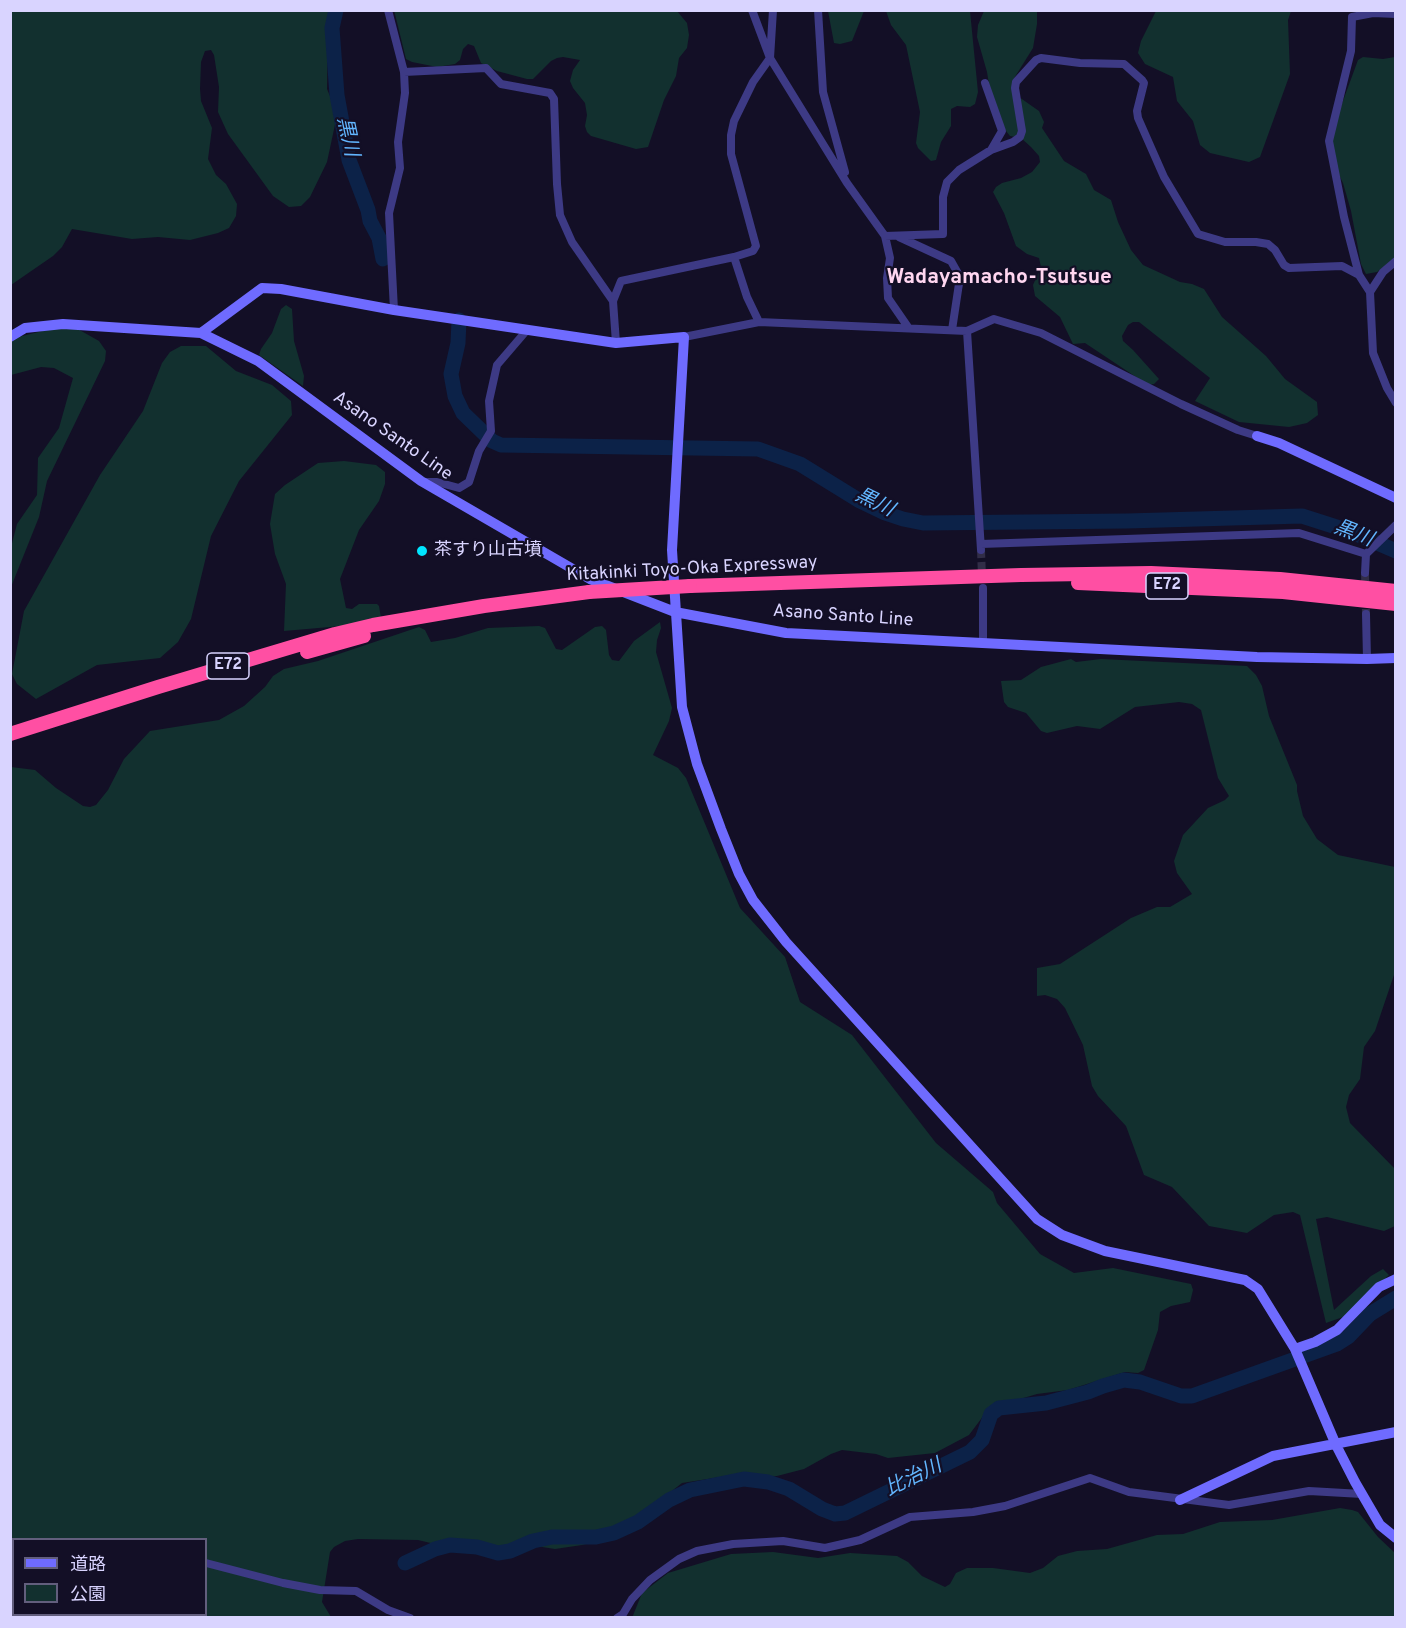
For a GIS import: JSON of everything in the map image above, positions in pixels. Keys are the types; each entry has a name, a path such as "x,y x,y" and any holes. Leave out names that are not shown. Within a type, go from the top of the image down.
{"highway":[{"name":"Kitakinki Toyo-Oka Expressway","path":"14,738 159,693 450,612 589,592 690,586 1151,573 1280,579 1395,591"},
{"name":"Kitakinki Toyo-Oka Expressway","path":"938,579 1282,592 1395,604"}],"street":[{"path":"388,10 404,72 405,93 398,142 400,168 388,213 394,309"},
{"path":"752,10 770,58 847,183 885,236 890,258 887,278 888,298 908,327"},
{"path":"616,343 613,301 621,281 734,257 753,251 756,246 731,154 731,135 734,121 753,82 770,58 774,10"},
{"path":"818,10 823,92 847,183"},
{"path":"1395,14 1373,13 1352,17 1351,51 1329,141 1344,217 1359,275 1370,292 1373,353 1395,403"},
{"path":"885,236 943,234 943,197 947,182 959,170 991,150 1020,137 1022,131 1016,82 1036,60 1041,58 1080,63 1124,64 1144,83 1137,111 1138,118 1164,177 1198,234 1225,242 1268,244 1289,268 1342,266 1359,275"},
{"path":"404,72 442,72 462,68 486,68 501,84 550,93 554,99 560,215 572,242 613,301"},
{"path":"985,83 1002,131 991,150"},
{"path":"897,237 951,261 960,277 952,330"},
{"path":"734,257 747,297 759,321"},
{"path":"1370,292 1383,272 1395,261"},
{"path":"201,333 262,288 281,289 616,343 684,337 759,321 968,331 994,319 1041,333 1181,404 1238,430 1279,443 1395,498"},
{"name":"Asano Santo Line","path":"10,337 25,327 63,324 201,333 258,361 421,482 590,579 675,612 786,633 1257,657 1367,660 1395,658"},
{"path":"421,482 437,482 459,488 469,482 478,450 491,431 489,401 497,365 527,330"},
{"path":"968,331 981,547 1299,533 1366,554"},
{"path":"684,337 672,550 682,707 697,764 739,874 753,900 786,942 1008,1189 1038,1219 1062,1235 1105,1251 1245,1280 1258,1289 1295,1349 1336,1445 1362,1494 1380,1525 1395,1538"},
{"path":"1365,573 1366,554 1395,525"},
{"path":"983,588 983,642"},
{"path":"1366,614 1367,660"},
{"path":"1295,1349 1316,1342 1337,1330 1379,1287 1395,1280"},
{"path":"1180,1500 1273,1456 1395,1432"},
{"path":"617,1617 623,1614 632,1599 650,1580 679,1559 697,1551 733,1544 783,1541 825,1548 860,1540 910,1517 973,1512 1005,1506 1090,1478 1129,1492 1229,1505 1309,1491 1362,1494"},
{"path":"207,1563 320,1590 356,1591 388,1610 410,1617"}],"green space":[{"path":"394,10 677,11 687,23 689,35 687,48 679,58 676,76 664,100 648,147 636,149 591,136 587,132 585,103 570,81 573,70 580,60 557,58 533,79 497,71 481,63 474,46 468,44 463,49 460,60 455,64 437,67 412,62 406,59"},
{"path":"10,11 331,11 328,31 327,89 335,108 336,120 327,162 310,197 301,206 289,207 273,196 228,134 218,112 219,87 214,55 211,50 205,51 201,62 200,89 201,101 212,128 208,159 216,175 226,184 237,204 236,216 229,228 190,240 158,237 132,239 72,229 62,247 53,256 11,285"},
{"path":"828,11 864,11 852,41 834,43"},
{"path":"886,11 970,11 978,92 975,104 970,107 957,106 951,109 951,126 941,142 936,160 931,161 916,143 920,112 906,45 891,25"},
{"path":"984,11 1037,11 1033,48 1013,80 1019,97 1039,111 1044,122 1042,128 1064,161 1086,174 1094,190 1111,200 1131,250 1143,265 1180,282 1204,289 1222,317 1266,356 1285,379 1317,402 1318,415 1307,423 1289,427 1239,422 1195,401 1210,378 1139,322 1128,325 1122,336 1123,341 1159,379 1154,384 1148,385 1085,343 1073,344 1060,317 1035,296 1033,285 1041,267 1039,258 1027,254 1016,246 1004,213 993,192 1002,183 1021,178 1032,172 1040,162 1039,156 1031,147 1021,138 1010,136 1006,131 991,97 977,37 978,25"},
{"path":"1156,11 1291,11 1288,20 1290,74 1260,157 1249,162 1210,153 1200,145 1193,121 1177,101 1173,77 1145,64 1138,53 1141,41"},
{"path":"1363,57 1383,59 1395,57 1395,258 1377,272 1366,274 1361,264 1343,183 1329,149 1340,109 1358,60"},
{"path":"286,305 292,309 294,341 304,376 303,386 259,355 272,333 281,309"},
{"path":"63,326 76,328 99,341 106,351 105,361 47,481 39,517 11,587 11,547 17,524 37,495 38,458 59,428 73,378 54,368 41,367 11,375 11,342 14,338"},
{"path":"181,346 206,346 236,371 272,385 291,401 292,415 239,481 211,536 191,619 178,642 160,658 97,665 36,699 17,684 12,674 24,611 100,475 143,411 162,363 170,352"},
{"path":"344,461 376,465 385,472 385,484 379,501 359,530 340,579 346,608 352,609 359,604 377,604 381,618 364,624 284,631 286,584 275,554 270,524 275,494 318,463"},
{"path":"660,622 656,652 672,708 669,721 653,755 678,768 686,778 740,908 785,957 800,1002 852,1035 936,1143 993,1192 997,1203 1040,1254 1074,1273 1113,1268 1191,1284 1193,1290 1190,1302 1171,1306 1160,1312 1158,1330 1144,1370 1138,1373 1125,1372 1068,1390 1037,1394 1000,1405 984,1415 969,1435 935,1453 888,1458 876,1454 842,1450 804,1469 777,1476 758,1478 740,1474 682,1483 633,1522 602,1540 582,1545 555,1549 536,1546 492,1554 460,1550 418,1540 358,1539 345,1541 330,1552 322,1602 331,1617 11,1618 11,767 35,770 83,806 96,805 108,790 124,759 150,731 219,720 244,706 265,687 273,676 284,669 318,661 419,627 425,630 431,642 455,638 488,628 539,626 545,628 556,649 562,650 595,627 602,626 606,630 609,655 612,660 619,661 634,641"},
{"path":"1071,659 1076,662 1101,659 1247,666 1262,686 1269,716 1297,785 1303,816 1317,839 1338,855 1395,867 1395,972 1375,1031 1364,1047 1360,1079 1349,1095 1346,1107 1350,1123 1395,1169 1395,1226 1384,1231 1327,1217 1316,1219 1334,1310 1371,1276 1383,1269 1389,1275 1343,1317 1326,1323 1300,1215 1293,1212 1274,1215 1247,1233 1209,1226 1172,1187 1144,1175 1126,1126 1098,1096 1092,1086 1083,1045 1065,1008 1057,999 1045,995 1037,996 1037,968 1060,964 1131,918 1157,907 1170,907 1192,894 1177,873 1174,861 1183,835 1208,808 1229,796 1218,778 1201,710 1192,704 1179,702 1135,707 1100,729 1077,726 1047,733 1041,731 1026,713 1008,707 1004,702 1001,681 1021,680 1041,667"},
{"path":"1340,1508 1358,1512 1378,1537 1395,1553 1395,1617 632,1618 642,1593 668,1573 731,1554 773,1552 818,1558 850,1553 897,1556 908,1562 922,1576 945,1587 950,1584 956,1573 967,1568 993,1568 1030,1573 1043,1568 1058,1556 1077,1551 1107,1549 1157,1535 1183,1534 1220,1522 1272,1520"}],"waterway":[{"name":"黒川","path":"336,10 332,28 337,95 349,160 370,221 379,238 383,259"},
{"name":"黒川","path":"459,320 458,343 451,374 455,396 463,413 492,441 501,445 758,449 800,464 860,501 885,513 923,523 1302,516 1352,532 1396,551"},
{"name":"比治川","path":"405,1563 435,1549 450,1545 477,1547 498,1553 552,1537 596,1537 614,1533 638,1522 669,1500 690,1490 744,1479 768,1482 789,1489 822,1509 835,1514 845,1513 970,1452 982,1440 991,1414 999,1408 1046,1403 1124,1380 1140,1382 1181,1396 1192,1396 1337,1344 1348,1337 1370,1314 1396,1298"}],"tunnel":[{"path":"981,550 982,577"},
{"path":"1365,573 1366,614"}],"place":[{"name":"茶すり山古墳","path":"422,551"}],"district":[{"name":"Wadayamacho-Tsutsue","path":"999,279"}]}
